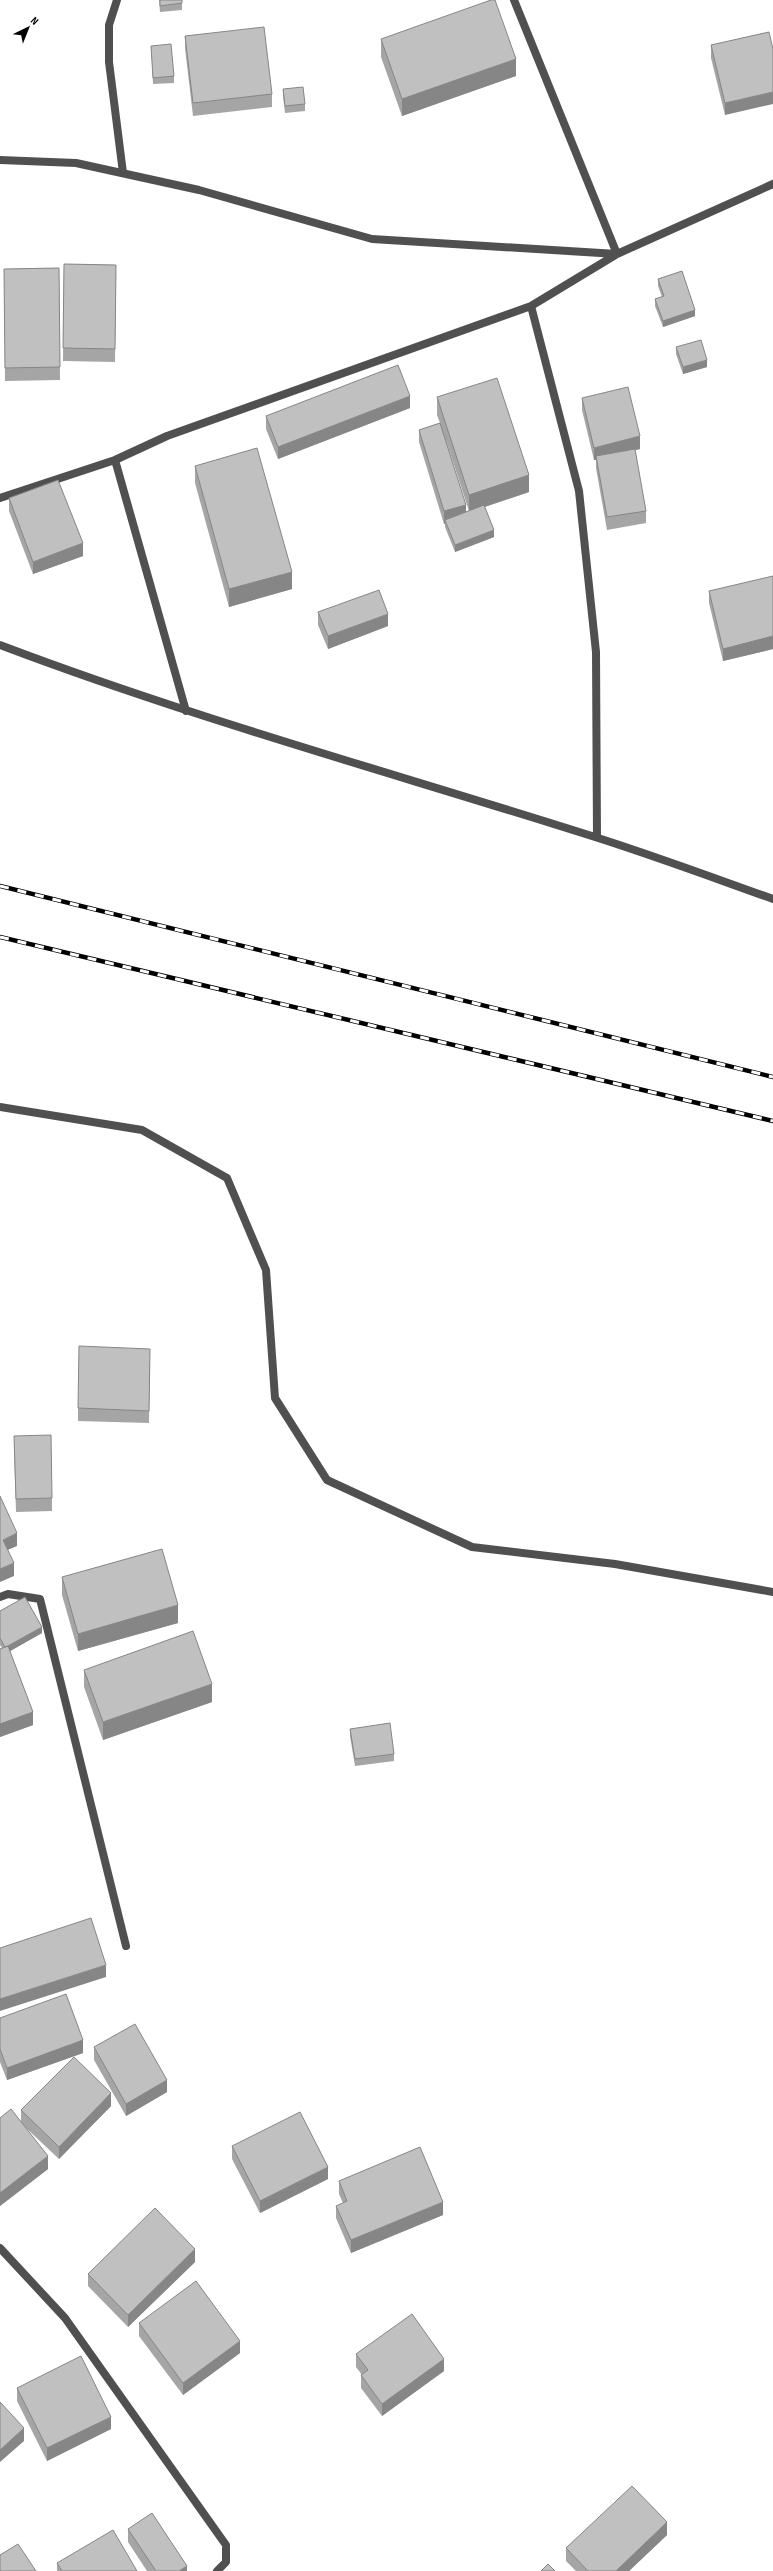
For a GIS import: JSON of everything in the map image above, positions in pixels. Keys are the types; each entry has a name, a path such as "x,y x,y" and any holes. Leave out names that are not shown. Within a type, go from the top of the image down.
{"street":[{"path":"117,0 109,25 109,62 123,173"},
{"path":"514,0 617,254"},
{"path":"0,160 76,163 199,190 372,238 617,254"},
{"path":"0,498 115,460 167,436 531,306 617,254 773,184"},
{"path":"531,306 579,491 596,652 597,837"},
{"path":"115,460 186,711"},
{"path":"0,645 98,682 186,711 597,837 773,899"},
{"path":"0,1107 142,1130 227,1178 266,1270 276,1398 327,1480 472,1547 615,1564 773,1592"},
{"path":"0,1597 8,1594 40,1599 126,1946"},
{"path":"0,2248 65,2318 226,2545 226,2562 217,2571"}],"building":[{"path":"160,0 182,0 182,3 160,6"},
{"path":"491,0 495,0 516,59 402,99 381,39"},
{"path":"264,27 272,94 193,103 185,36"},
{"path":"769,32 773,49 773,92 725,103 711,45"},
{"path":"171,44 174,76 153,78 151,46"},
{"path":"303,87 305,104 285,106 283,89"},
{"path":"64,264 116,265 115,349 63,348"},
{"path":"59,268 60,367 5,368 4,269"},
{"path":"682,271 695,310 663,321 655,299 664,296 658,279"},
{"path":"701,340 707,360 683,367 676,347"},
{"path":"398,365 410,396 278,447 266,416"},
{"path":"497,378 529,475 469,495 437,397"},
{"path":"628,387 640,436 594,448 582,398"},
{"path":"440,423 466,505 444,511 419,430"},
{"path":"257,448 292,572 229,589 195,466"},
{"path":"635,449 646,511 607,517 596,456"},
{"path":"58,480 83,543 33,562 9,498"},
{"path":"484,505 494,530 455,545 445,520"},
{"path":"773,576 773,636 723,649 709,591"},
{"path":"379,590 388,614 328,636 318,612"},
{"path":"79,1346 150,1349 149,1411 78,1408"},
{"path":"51,1435 52,1498 16,1499 14,1436"},
{"path":"0,1496 17,1533 3,1540 14,1563 0,1569"},
{"path":"162,1549 178,1605 78,1634 62,1577"},
{"path":"25,1597 42,1627 5,1647 0,1638 0,1611"},
{"path":"193,1631 212,1684 103,1722 84,1670"},
{"path":"8,1646 33,1712 0,1724 0,1649"},
{"path":"390,1723 394,1754 355,1759 350,1729"},
{"path":"91,1918 106,1965 0,1999 0,1948"},
{"path":"66,1994 83,2040 7,2068 0,2049 0,2018"},
{"path":"135,2024 167,2080 126,2104 94,2047"},
{"path":"74,2057 111,2093 59,2147 21,2110"},
{"path":"11,2109 48,2156 0,2193 0,2118"},
{"path":"300,2112 328,2167 260,2201 232,2146"},
{"path":"420,2147 443,2202 351,2240 336,2206 347,2201 339,2181"},
{"path":"155,2208 195,2249 128,2315 88,2274"},
{"path":"196,2281 240,2341 183,2383 139,2323"},
{"path":"412,2314 444,2359 382,2404 361,2375 368,2370 356,2354"},
{"path":"81,2356 111,2417 47,2448 17,2388"},
{"path":"0,2402 24,2428 0,2450"},
{"path":"632,2486 667,2522 616,2571 588,2571 566,2548"},
{"path":"152,2513 187,2566 179,2571 156,2571 128,2529"},
{"path":"113,2530 137,2571 62,2571 57,2563"},
{"path":"18,2544 36,2571 0,2571 0,2555"},
{"path":"548,2564 555,2571 541,2571"}],"railway":[{"path":"0,886 773,1077"},
{"path":"0,937 773,1121"}]}
